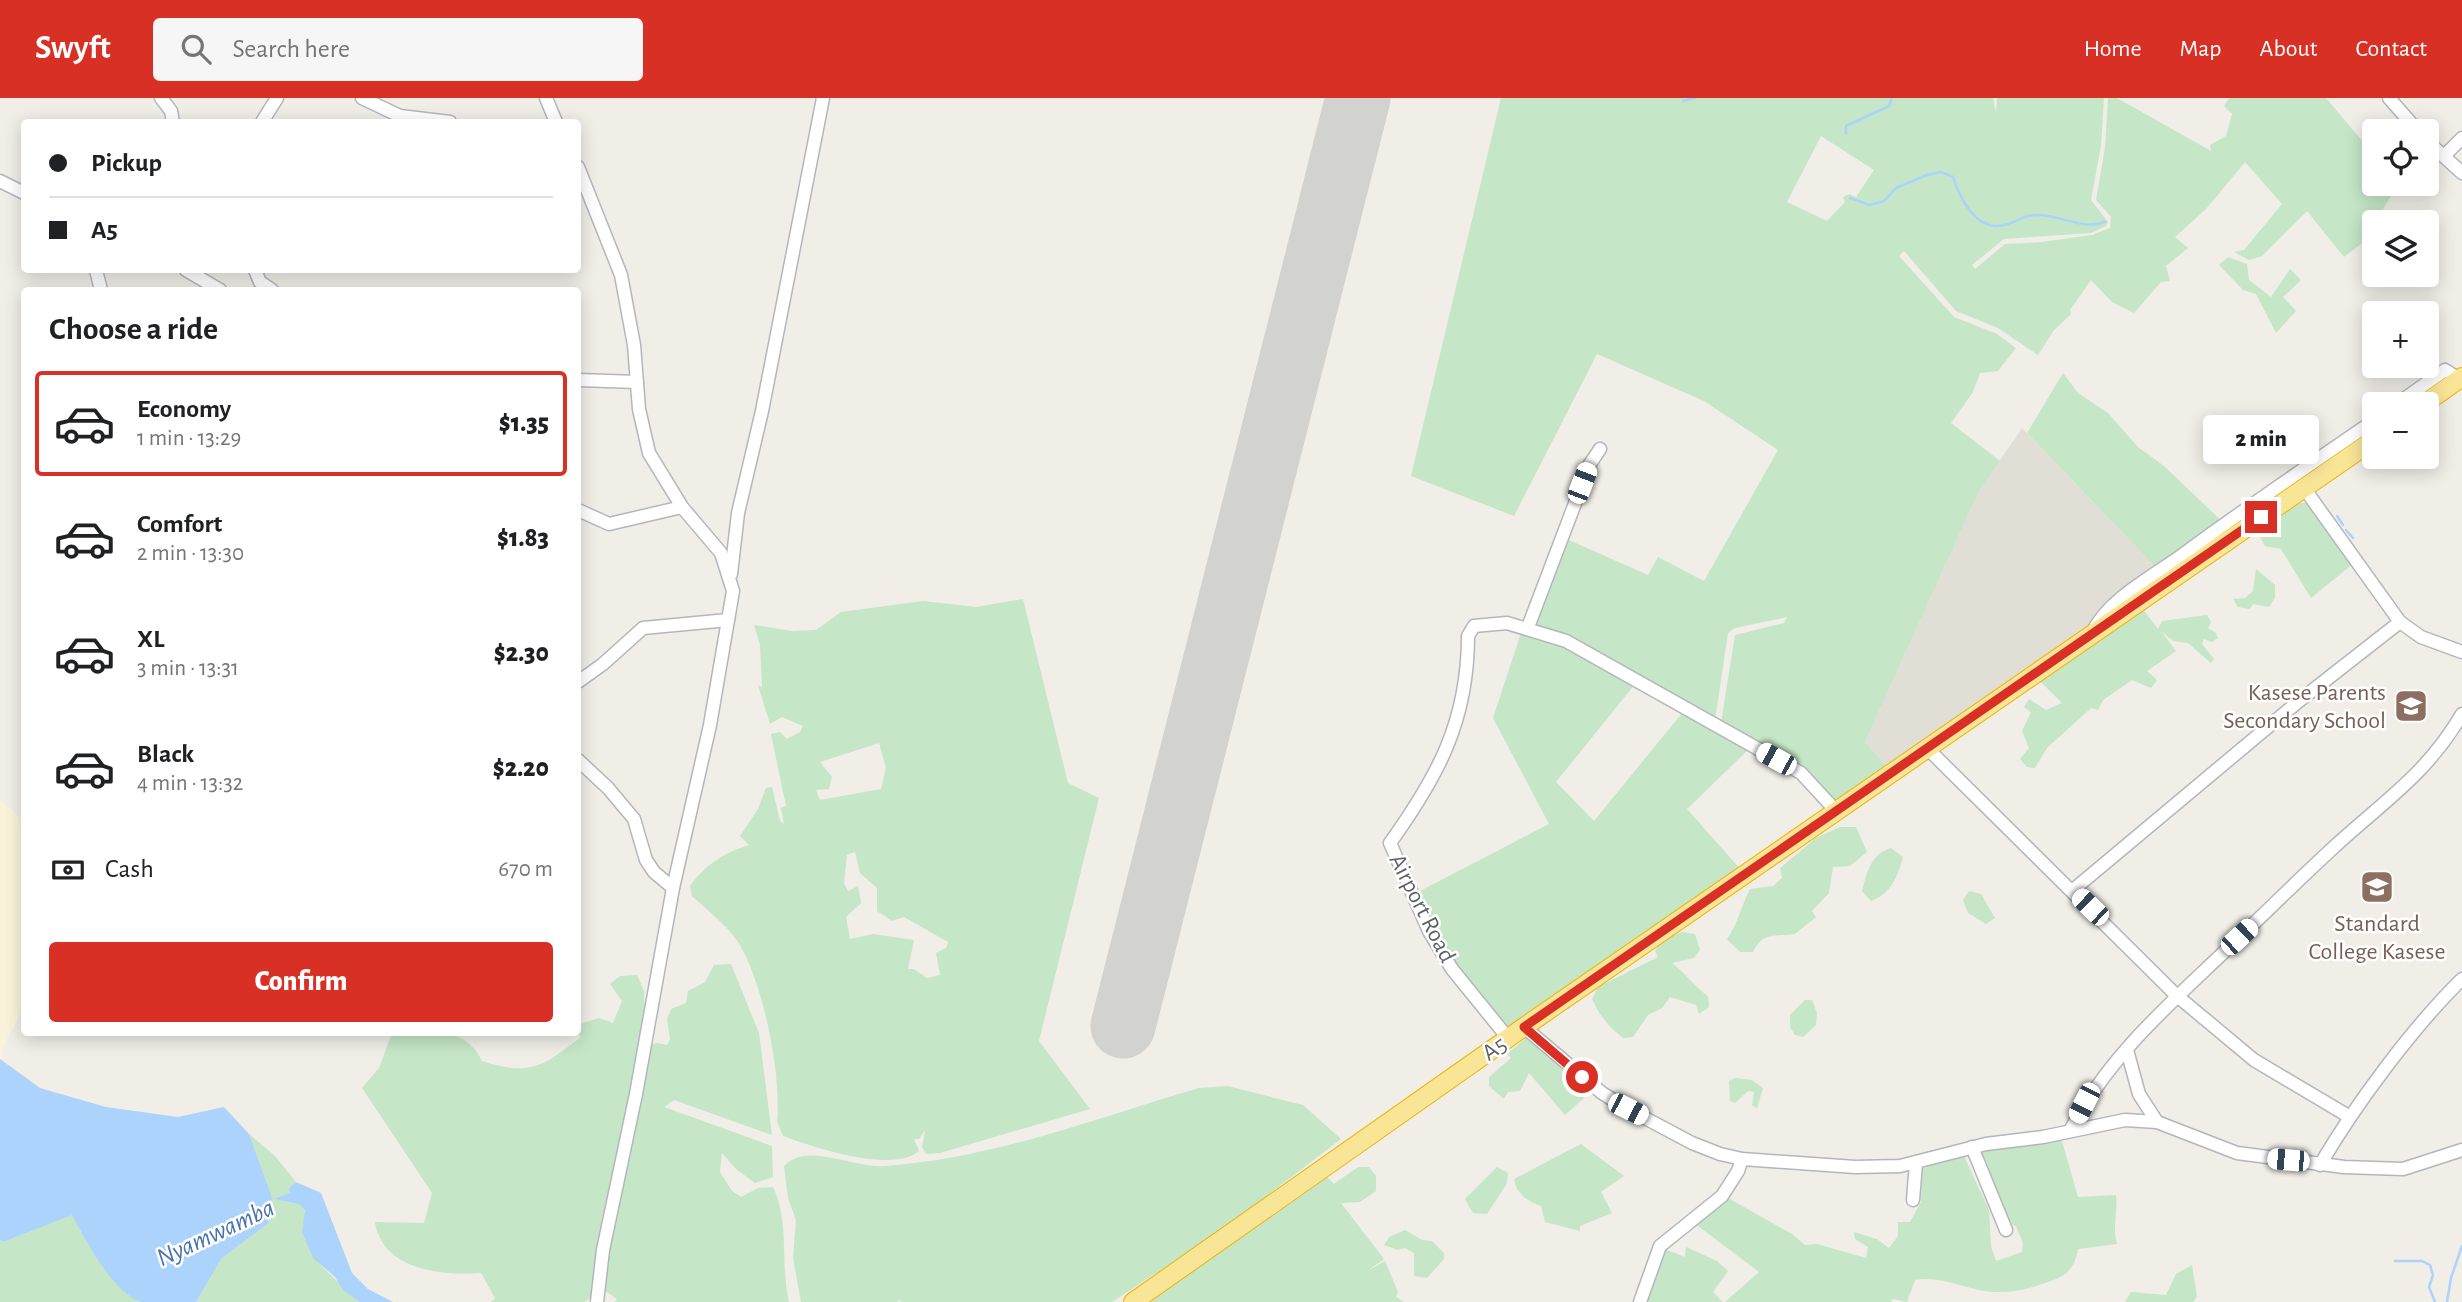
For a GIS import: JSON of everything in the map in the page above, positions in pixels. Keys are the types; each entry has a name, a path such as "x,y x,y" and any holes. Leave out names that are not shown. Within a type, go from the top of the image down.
{"highway":[{"path":"2439,393 2461,378"},
{"name":"A5","path":"1133,1302 1508,1038 2362,448"}],"street":[{"path":"161,98 171,111 172,119"},
{"path":"264,119 277,98"},
{"path":"362,98 400,116 425,119"},
{"path":"546,98 555,119"},
{"path":"597,1302 603,1250 636,1094 673,888 710,724 733,591 731,574 738,513 762,411 823,98"},
{"path":"2389,98 2407,119"},
{"path":"2444,156 2462,138"},
{"path":"2439,152 2462,173"},
{"path":"581,175 621,275 633,335 639,409 649,453 682,507 722,553 731,574"},
{"path":"0,181 21,192"},
{"path":"190,273 214,287"},
{"path":"256,273 260,282 268,287"},
{"path":"2414,392 2445,370 2461,378"},
{"path":"581,380 637,382"},
{"path":"2091,635 2101,616 2143,583 2258,498 2362,429"},
{"path":"1600,449 1590,464 1528,627 1566,641 1801,773 1837,812"},
{"path":"2304,488 2400,622 2421,638 2462,652"},
{"path":"581,511 609,524 666,513 682,507"},
{"path":"581,680 643,628 728,620"},
{"name":"Airport Road","path":"1508,1038 1452,969 1429,932 1390,843 1429,788 1459,719 1468,636 1474,626 1507,622 1528,627"},
{"path":"2073,890 2300,701 2400,622"},
{"path":"2070,1131 2093,1090 2176,995 2334,847 2408,785 2443,746 2462,714"},
{"path":"1928,749 2176,995 2254,1060 2350,1117"},
{"path":"581,763 608,788 634,819 649,865 673,888"},
{"path":"2320,1165 2350,1117 2424,1022 2462,979"},
{"path":"1524,1027 1602,1093 1628,1109 1692,1143 1720,1154 1742,1158 1855,1167 1916,1163 1972,1146 2125,1120 2157,1122 2237,1153 2320,1165 2403,1169 2462,1150"},
{"path":"2127,1050 2139,1094 2157,1122"},
{"path":"1972,1146 2006,1230"},
{"path":"1640,1302 1660,1246 1721,1196 1738,1171 1742,1158"},
{"path":"1913,1200 1916,1163"}],"shaded area":[{"path":"2022,428 2164,576 1887,767 1865,742 1979,491"}],"green space":[{"path":"1501,98 1993,98 1996,113 1997,98 2104,98 2101,146 2091,200 2108,222 2106,226 2091,233 2004,239 1972,265 1975,269 2005,244 2092,235 2110,228 2111,217 2096,200 2105,148 2108,98 2117,98 2211,151 2210,145 2226,136 2232,114 2224,106 2229,98 2326,98 2362,141 2362,196 2391,196 2382,210 2362,210 2362,243 2344,257 2307,211 2262,256 2249,260 2234,252 2244,250 2282,204 2245,162 2206,209 2175,237 2188,248 2166,266 2170,281 2161,282 2134,313 2112,302 2091,280 2070,310 2071,314 2054,330 2038,355 1998,328 1956,311 1904,251 1899,256 1954,317 1997,334 2016,348 1998,371 1980,373 1973,392 1951,423 2000,461 1979,491 1865,742 1887,767 1835,805 1805,769 1721,723 1735,635 1784,623 1787,617 1735,628 1728,633 1715,720 1556,631 1530,622 1562,537 1648,575 1658,557 1704,581 1778,450 1704,401 1597,354 1514,516 1411,476","holes":["1821,136 1874,170 1856,197 1849,194 1843,197 1845,202 1827,221 1787,202"]},
{"path":"2228,257 2247,264 2249,280 2271,297 2290,269 2301,280 2283,297 2296,311 2276,333 2256,294 2243,290 2219,265"},
{"path":"2063,373 2078,393 2108,413 2138,447 2164,466 2229,528 2164,576 2027,433"},
{"path":"2296,503 2307,503 2354,563 2311,598 2281,549 2265,546 2260,537 2265,531 2272,537 2265,523"},
{"path":"2256,569 2275,585 2275,598 2269,607 2253,604 2250,609 2238,607 2233,599 2245,598 2253,591"},
{"path":"1023,599 1068,783 1099,798 1039,1041 1090,1109 940,1153 926,1154 922,1147 925,1130 919,1139 914,1139 919,1151 907,1157 872,1159 832,1152 783,1136 777,1121 777,1080 769,1029 755,980 738,942 723,924 692,896 690,886 702,871 716,860 749,845 740,836 758,809 766,788 772,787 780,821 784,824 781,808 786,806 771,734 780,732 787,739 800,732 803,726 782,717 770,724 758,685 762,687 760,645 754,625 792,631 816,630 841,612 923,601 976,607","holes":["879,743 886,768 881,789 820,800 816,790 829,789 832,777 820,762","855,852 860,873 877,888 877,911 892,921 904,917 948,942 946,948 936,953 940,975 927,978 914,969 908,969 914,940 873,934 850,939 846,917 861,903 858,886 848,891 844,883 847,855"]},
{"path":"2142,608 2158,629 2162,621 2207,615 2211,622 2208,628 2216,633 2218,638 2212,642 2204,639 2202,644 2214,659 2211,663 2188,643 2173,641 2161,631 2176,651 2147,671 2157,680 2151,688 2132,680 2103,700 2098,710 2091,708 2047,748 2035,768 2027,767 2020,759 2029,748 2022,731 2031,712 2024,707 2029,699 2046,710 2062,703 2040,681"},
{"path":"1522,630 1557,641 1635,684 1556,782 1594,821 1687,707 1752,746 1687,809 1742,871 1516,1025 1505,1025 1454,964 1418,892 1549,824 1493,718"},
{"path":"1840,827 1856,827 1867,852 1850,866 1833,867 1829,893 1812,911 1816,917 1795,934 1770,936 1761,941 1753,952 1740,952 1727,939 1750,889 1773,886 1782,878 1780,868 1816,838"},
{"path":"1891,848 1903,857 1899,871 1889,889 1871,901 1862,891 1868,871 1874,859"},
{"path":"1969,891 1981,894 1995,918 1986,924 1968,913 1963,900"},
{"path":"1682,932 1695,934 1700,950 1694,958 1672,963 1708,996 1709,1007 1699,1014 1696,1005 1670,997 1662,1008 1648,1015 1633,1037 1623,1038 1605,1020 1592,999 1598,987 1658,957 1655,951 1662,940"},
{"path":"731,964 759,1033 772,1135 674,1100 664,1107 772,1146 773,1177 755,1183 736,1169 722,1153 720,1172 732,1191 741,1197 758,1188 773,1187 783,1229 789,1302 615,1302 617,1299 604,1290 584,1302 491,1302 495,1298 481,1273 432,1271 416,1267 389,1251 380,1238 375,1222 424,1223 432,1193 362,1088 379,1068 391,1036 455,1036 474,1049 482,1061 513,1068 536,1066 581,1037 581,1024 599,1018 613,1023 622,1001 610,984 620,976 637,975 644,991 645,1047 657,1043 667,1045 670,1039 667,1019 671,1009 686,1003 688,991 705,982 714,965"},
{"path":"1805,1000 1812,1000 1817,1013 1816,1025 1803,1037 1795,1035 1790,1027 1790,1015"},
{"path":"1529,1036 1594,1089 1565,1115 1529,1073 1520,1091 1508,1092 1504,1099 1489,1086 1489,1077 1511,1058 1507,1054"},
{"path":"1735,1078 1752,1080 1763,1088 1757,1108 1752,1105 1754,1092 1748,1091 1735,1103 1730,1101 1729,1081"},
{"path":"1228,1086 1303,1105 1341,1139 1226,1227 1112,1302 900,1302 901,1299 897,1302 801,1302 793,1258 796,1220 788,1198 784,1166 794,1159 818,1156 872,1166 925,1162 1044,1136 1199,1088"},
{"path":"249,1134 275,1156 296,1182 289,1188 291,1193 275,1199 300,1204 305,1212 304,1227 312,1253 360,1302 196,1302 222,1258 268,1222"},
{"path":"2060,1134 2078,1197 2116,1195 2117,1244 2078,1249 2072,1267 2065,1274 2055,1280 2023,1289 1988,1291 1923,1279 1915,1280 1907,1302 1893,1299 1891,1302 1725,1302 1759,1272 1690,1220 1719,1193 1792,1234 1805,1245 1817,1244 1866,1258 1868,1247 1855,1239 1854,1232 1877,1239 1889,1248 1898,1236 1898,1222 1910,1222 1921,1202 1922,1169 1962,1152 1989,1210 1991,1246 1996,1261 2022,1252 2023,1243 2016,1226 2010,1224 1976,1148"},
{"path":"1581,1144 1624,1176 1601,1192 1612,1213 1580,1226 1580,1231 1545,1222 1541,1206 1523,1196 1514,1179"},
{"path":"1358,1167 1369,1167 1376,1176 1376,1191 1360,1202 1341,1203 1384,1259 1366,1272 1385,1261 1398,1292 1396,1297 1404,1302 1148,1302 1327,1177 1334,1184"},
{"path":"1497,1167 1508,1173 1507,1183 1487,1214 1473,1213 1465,1199"},
{"path":"72,1214 93,1252 110,1275 142,1302 0,1302 0,1240 3,1242"},
{"path":"1405,1230 1422,1240 1432,1241 1444,1253 1444,1259 1427,1278 1414,1276 1414,1253 1405,1248 1398,1250 1384,1245 1389,1237"},
{"path":"1686,1247 1717,1261 1728,1271 1713,1292 1723,1302 1642,1302 1662,1248 1685,1257"},
{"path":"2192,1265 2197,1297 2193,1302 2125,1302 2131,1292 2166,1295 2176,1274"}],"sand":[{"path":"0,800 21,818 21,1008 4,1046 2,1061"}],"water":[{"name":"Nyamwamba","path":"0,1059 40,1088 106,1107 178,1117 224,1107 249,1134 272,1198 268,1223 222,1258 196,1302 142,1302 131,1297 101,1264 72,1215 3,1242 0,1240"},
{"path":"296,1182 321,1193 352,1273 368,1289 393,1302 360,1302 343,1290 335,1277 313,1258 302,1232 305,1211 299,1204 274,1199 290,1193 289,1188"}],"waterway":[{"path":"1683,101 1695,98"},
{"path":"1846,133 1846,126 1889,106 1892,98"},
{"path":"1850,198 1870,205 1884,201 1896,188 1941,172 1953,177 1971,212 1985,223 1994,226 2035,215 2081,224 2105,222"},
{"path":"2337,516 2343,525"},
{"path":"2346,530 2353,538"},
{"path":"2447,1302 2451,1278 2462,1246"},
{"path":"2395,1261 2422,1261 2430,1265 2433,1275 2429,1287 2435,1302"}],"runway":[{"path":"1123,1026 1358,98"}],"place":[{"name":"Kasese Parents Secondary School","path":"2411,706"},
{"name":"Standard College Kasese","path":"2377,887"}],"route":[{"path":"1582,1077 1524,1027 2261,517"}]}
